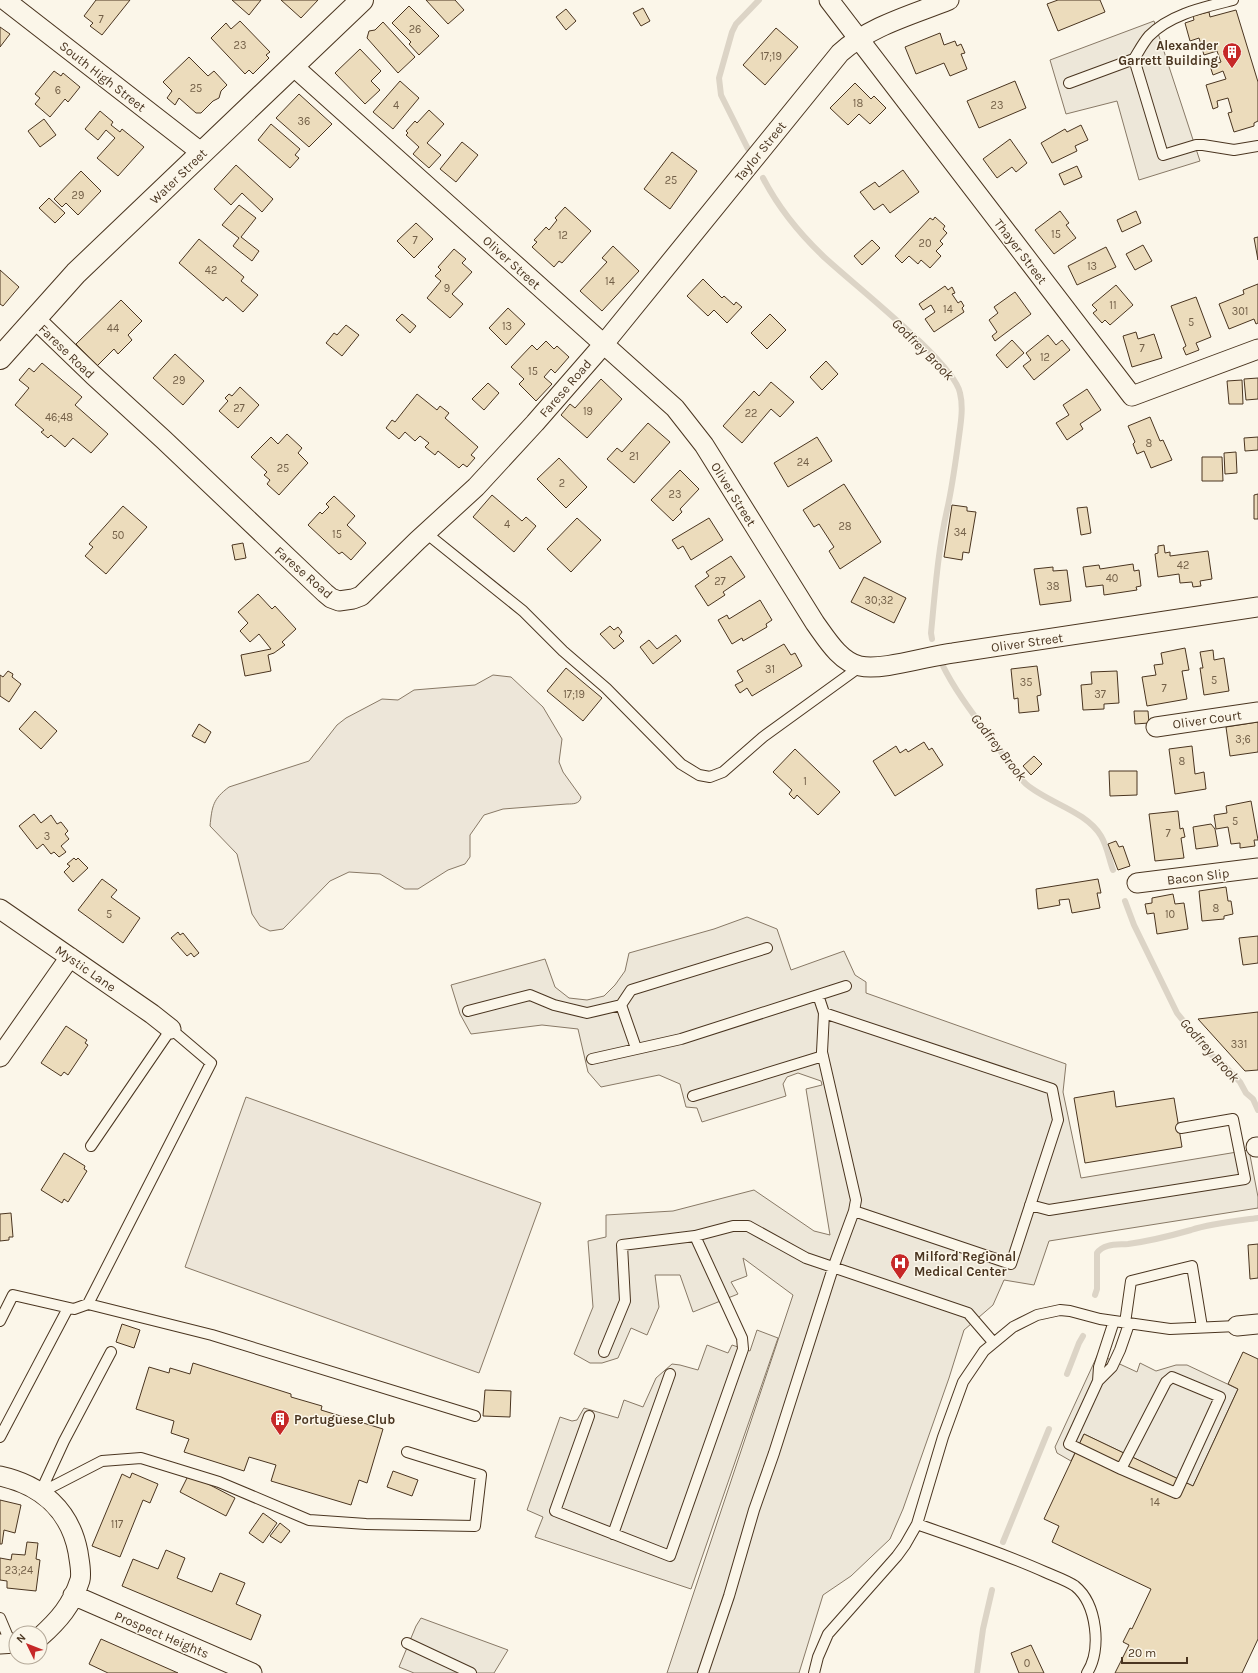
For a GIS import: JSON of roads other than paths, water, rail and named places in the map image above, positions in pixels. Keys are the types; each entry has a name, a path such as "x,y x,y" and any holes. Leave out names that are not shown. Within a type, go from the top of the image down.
{"street":[{"name":"South High Street","path":"5,0 202,153"},
{"name":"Water Street","path":"0,358 34,318 76,273 362,0"},
{"name":"Thayer Street","path":"829,0 1132,396 1258,349"},
{"name":"Taylor Street","path":"603,345 834,60 847,47 872,31 949,0"},
{"name":"Oliver Street","path":"293,66 603,345 670,403 704,445 815,623 841,654 851,662 861,666 880,666 946,654 1258,607"},
{"name":"Farese Road","path":"34,318 93,376 153,430 236,510 331,598 339,601 362,596 426,532 476,487 535,423 603,345"},
{"name":"Oliver Court","path":"1156,727 1258,712"},
{"name":"Bacon Slip","path":"1137,883 1258,868"},
{"name":"Mystic Lane","path":"0,909 152,1014 171,1029"},
{"path":"0,1057 70,957"},
{"path":"1237,1326 1258,1324"},
{"path":"0,1476 31,1486 52,1501 64,1517 75,1538 79,1558 80,1578 63,1615 48,1629"},
{"name":"Prospect Heights","path":"73,1596 252,1673"}],"lane":[{"path":"1069,84 1134,59 1148,37 1162,25 1183,14 1233,0"},
{"path":"1134,59 1163,155 1196,145 1234,150 1258,146"},
{"path":"426,532 523,611 558,646 606,688 681,764 699,776 710,777 723,772 763,737 861,666"},
{"path":"468,1012 530,996 554,1005 586,1012 621,1005 631,990 767,948"},
{"path":"592,1059 682,1039 846,986"},
{"path":"703,1673 729,1596 754,1510 774,1453 833,1268 854,1210 856,1200 823,1056 824,1013 818,994"},
{"path":"621,1005 636,1048"},
{"path":"824,1013 1052,1089 1058,1120 1011,1264 854,1210"},
{"path":"88,1304 211,1063 171,1029 91,1146"},
{"path":"693,1096 823,1056"},
{"path":"1030,1205 1049,1210 1245,1179 1251,1148 1233,1119 1181,1128"},
{"path":"604,1352 625,1301 622,1244 696,1236 734,1226 748,1226 806,1258 968,1313 993,1342"},
{"path":"589,1416 555,1511 670,1556 743,1349 742,1338 696,1236"},
{"path":"1121,1469 1166,1382 1172,1377 1220,1397 1176,1493 1121,1469 1069,1444 1098,1381 1112,1367 1120,1350 1127,1323 1131,1281 1192,1266 1202,1327"},
{"path":"0,1321 13,1295 74,1309 88,1304 212,1335 475,1416"},
{"path":"0,1437 68,1308"},
{"path":"814,1673 818,1657 828,1634 897,1556 917,1524 943,1437 963,1382 984,1351 993,1342 1014,1327 1037,1315 1060,1310 1070,1310 1100,1319 1170,1329 1237,1326"},
{"path":"1098,1381 1099,1367 1114,1321"},
{"path":"40,1493 64,1441 111,1352"},
{"path":"614,1534 670,1374"},
{"path":"40,1493 102,1461 141,1458 220,1482 310,1520 366,1524 476,1526 481,1475 407,1452"},
{"path":"917,1524 1030,1565 1075,1587 1089,1607 1095,1630 1096,1643 1094,1656 1087,1673"},
{"path":"0,1618 8,1641"},
{"path":"407,1643 470,1673"}],"waterway":[{"name":"Godfrey Brook","path":"748,149 721,95 719,78 732,32 736,24 759,0"},
{"name":"Godfrey Brook","path":"763,178 789,219 805,237 822,255 899,322 940,362 953,379 960,393 962,405 961,425 939,556 931,633 932,639"},
{"name":"Godfrey Brook","path":"942,664 967,706 1022,780 1035,791 1086,820 1094,827 1103,840 1113,870"},
{"name":"Godfrey Brook","path":"1125,901 1134,925 1177,1013 1209,1053 1224,1065 1240,1082 1246,1093 1253,1099 1258,1110"},
{"path":"1095,1295 1097,1289 1097,1253 1107,1246 1152,1240 1216,1224 1258,1218"},
{"path":"1067,1374 1083,1336"},
{"path":"1003,1542 1049,1429"},
{"path":"977,1673 983,1629 992,1590"}],"place":[{"name":"Alexander Garrett Building","path":"1232,69"},
{"name":"Milford Regional Medical Center","path":"900,1280"},
{"name":"Portuguese Club","path":"280,1436"}]}
